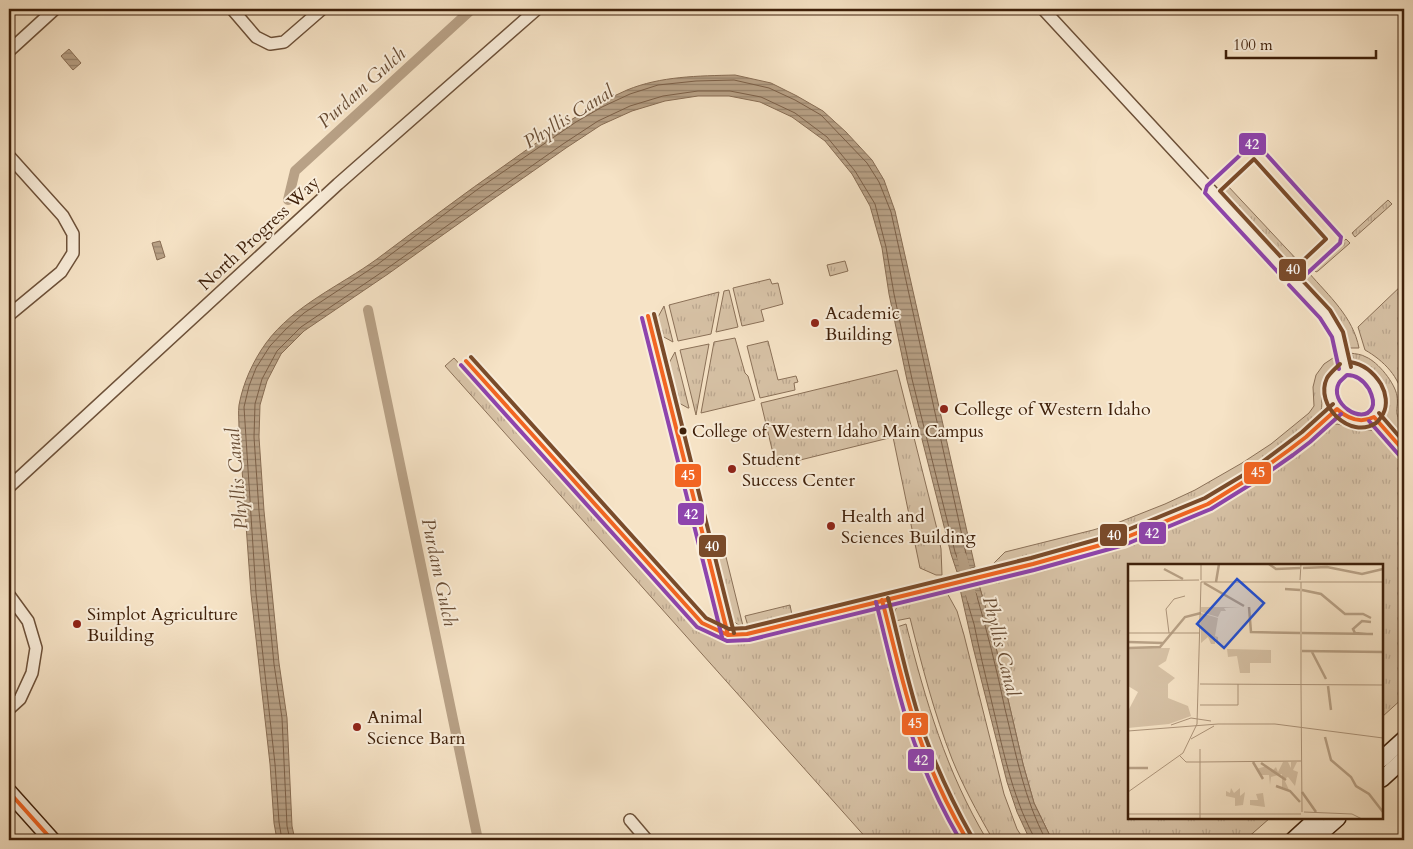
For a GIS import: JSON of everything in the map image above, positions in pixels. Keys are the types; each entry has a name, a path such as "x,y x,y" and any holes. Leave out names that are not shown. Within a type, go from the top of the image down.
{"main road":[{"path":"1383,758 1404,738"},
{"path":"1383,778 1404,759"},
{"path":"9,792 52,840"},
{"path":"1292,840 1316,819"},
{"path":"1313,840 1337,819"}],"street":[{"path":"9,51 56,9"},
{"path":"232,9 256,37 270,44 284,42 322,9"},
{"name":"North Progress Way","path":"9,487 338,184 537,9"},
{"path":"1042,9 1324,314 1338,335 1345,368"},
{"path":"9,156 63,216 73,234 73,253 61,272 9,315"},
{"path":"1345,368 1354,369 1364,374 1377,391 1380,398 1380,406 1374,417 1369,420 1353,420 1343,415 1332,402 1330,384 1334,377 1345,368"},
{"path":"728,635 748,634 1033,564 1122,539 1208,504 1253,476 1289,450 1337,409"},
{"path":"1374,417 1404,450"},
{"path":"9,595 28,621 36,648 32,674 20,699 9,709"},
{"path":"882,600 909,706 926,758 949,808 967,840"},
{"path":"630,820 647,840"}],"green space":[{"path":"1227,185 1300,263 1291,267 1286,263 1224,196 1223,190"},
{"path":"1388,200 1392,204 1355,237 1352,233"},
{"path":"1346,239 1350,243 1318,271 1316,272 1313,269"},
{"path":"845,261 848,271 830,276 827,265"},
{"path":"1309,273 1346,317 1359,348 1349,348 1344,333 1334,315 1307,284 1305,279"},
{"path":"770,279 772,284 778,283 783,304 761,310 764,321 742,326 733,288"},
{"path":"1404,283 1404,417 1402,413 1401,391 1395,377 1384,364 1365,350 1358,327"},
{"path":"729,290 738,327 716,332 724,291"},
{"path":"719,292 711,334 678,341 669,305"},
{"path":"664,306 673,342 662,336 658,317"},
{"path":"735,338 755,400 701,413 714,342"},
{"path":"768,341 778,380 796,376 798,382 794,383 795,390 760,398 747,346"},
{"path":"709,344 696,415 680,350"},
{"path":"675,352 689,408 679,403 669,363"},
{"path":"1350,353 1362,355 1371,360 1381,368 1389,379 1396,391 1397,414 1404,425 1404,441 1386,420 1387,399 1382,386 1369,371 1353,361"},
{"path":"1336,356 1333,367 1323,382 1322,408 1316,421 1276,453 1240,477 1182,508 1142,525 1088,542 989,568 1005,552 1117,523 1195,490 1242,463 1271,444 1309,413 1314,406 1313,387 1316,375 1324,364"},
{"path":"454,358 692,624 703,633 718,640 738,643 869,611 876,613 880,619 901,705 930,783 959,840 868,840 445,366"},
{"path":"897,370 937,529 941,549 942,575 936,575 920,568 893,437 776,466 761,403"},
{"path":"1335,424 1356,430 1375,431 1404,464 1404,697 1383,716 1383,564 1128,564 1128,819 1269,819 1245,840 1052,840 1034,803 991,626 979,585 984,583 984,581 1084,558 1148,537 1180,524 1240,493 1298,454"},
{"path":"726,557 743,626 737,624 732,619 717,559"},
{"path":"946,591 957,611 964,635 1004,794 1017,829 1024,840 993,840 956,769 929,689 910,618 895,621 895,612 900,604"},
{"path":"790,605 792,615 748,626 745,616"},
{"path":"906,624 921,681 949,762 987,840 976,840 938,763 919,710 897,627"}],"water":[{"path":"69,49 81,63 73,70 61,56"},
{"path":"735,75 771,83 823,111 872,160 884,180 895,211 975,567 957,572 951,554 907,380 889,294 882,248 870,206 852,174 825,141 792,117 760,102 729,96 698,96 665,101 632,111 601,125 566,148 304,331 281,354 267,381 260,405 259,437 264,511 279,663 287,718 292,826 295,840 277,840 251,594 239,428 241,397 249,372 257,357 277,330 304,307 363,269 491,175 580,114 611,97 640,85 666,79"},
{"path":"160,241 165,257 157,260 152,243"},
{"path":"979,585 991,626 1034,803 1052,840 1030,840 1017,812 1007,782 960,589"}],"waterway":[{"name":"Purdam Gulch","path":"288,200 295,171 472,9"},
{"name":"Purdam Gulch","path":"368,310 478,840"},
{"name":"Phyllis Canal","path":"962,557 972,599"}],"transit line":[{"name":"42","path":"1286,281 1205,193 1207,186 1252,144 1259,146 1341,237 1340,243 1301,279"},
{"name":"40","path":"1254,159 1326,239 1293,270 1220,191 1254,159"},
{"name":"40","path":"1301,279 1330,310 1343,332 1351,367"},
{"name":"42","path":"1289,285 1320,318 1332,337 1339,369"},
{"name":"40","path":"654,314 734,633"},
{"name":"45","path":"648,316 728,635"},
{"name":"42","path":"642,318 722,637"},
{"name":"40","path":"471,357 706,618 729,629 746,628 1031,558 1120,533 1205,498 1250,471 1302,432 1333,404"},
{"name":"45","path":"466,361 702,623 728,635 747,634 1033,564 1122,539 1208,504 1253,476 1289,450 1337,409 1354,419 1364,420 1374,417 1404,451"},
{"name":"40","path":"1340,364 1331,372 1324,388 1330,409 1346,423 1356,427 1366,427 1376,423 1383,414 1386,407 1385,395 1381,384 1372,373 1364,367 1350,362"},
{"name":"42","path":"461,365 697,627 727,641 749,640 1034,570 1124,545 1211,509 1293,455 1341,414"},
{"name":"42","path":"1347,375 1360,379 1369,389 1373,403 1368,413 1355,413 1348,410 1338,398 1339,383 1347,375"},
{"name":"40","path":"1379,413 1404,442"},
{"name":"42","path":"1369,421 1399,455"},
{"name":"40","path":"888,598 919,719 935,762 972,837"},
{"name":"45","path":"882,600 899,669 924,749 940,789 967,840"},
{"name":"42","path":"876,602 898,691 912,736 930,782 960,840"},
{"name":"45","path":"9,792 52,840"}],"place":[{"name":"Academic Building","path":"815,323"},
{"name":"College of Western Idaho","path":"944,409"},
{"name":"College of Western Idaho Main Campus","path":"683,431"},
{"name":"Student Success Center","path":"732,469"},
{"name":"Health and Sciences Building","path":"831,526"},
{"name":"Simplot Agriculture Building","path":"77,624"},
{"name":"Animal Science Barn","path":"357,727"}]}
